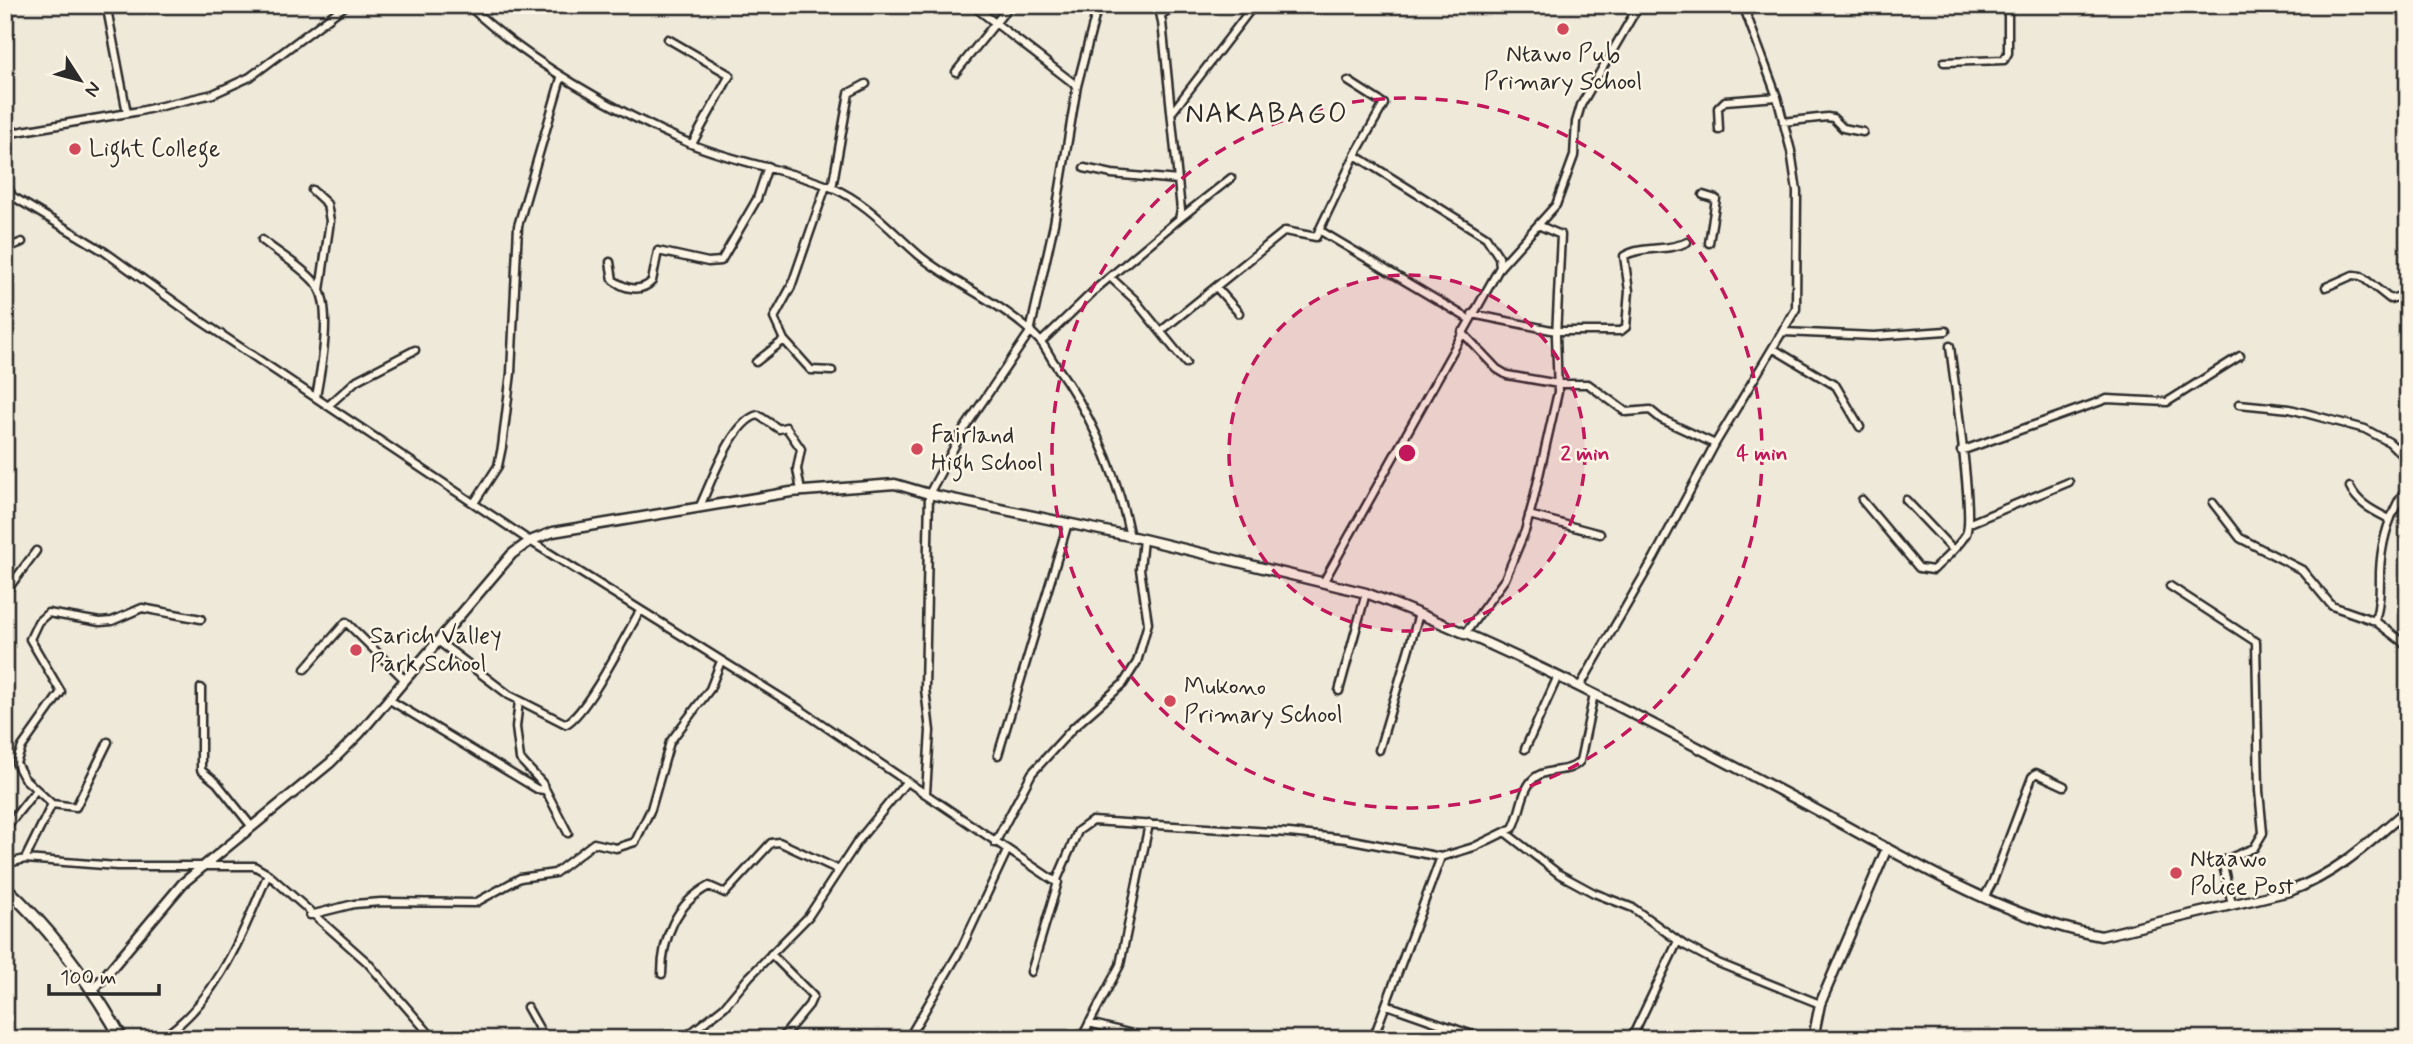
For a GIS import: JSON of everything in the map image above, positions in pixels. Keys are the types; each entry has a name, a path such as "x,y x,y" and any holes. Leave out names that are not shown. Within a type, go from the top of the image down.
{"main road":[{"path":"5,887 34,914 94,989 122,1039"}],"street":[{"path":"5,134 127,113 213,93 250,77 346,5"},
{"path":"468,5 561,78 692,144 829,187 885,222 919,255 1030,332 1041,342 1080,398 1104,447 1130,537"},
{"path":"972,5 1077,86"},
{"path":"956,72 1010,5"},
{"path":"926,793 930,731 925,689 930,568 929,494 964,429 1030,332 1054,224 1077,86 1098,5"},
{"path":"1155,5 1161,15 1173,111 1179,219"},
{"path":"1161,15 1175,5"},
{"path":"1324,582 1500,267 1538,225 1562,193 1574,156 1576,122 1581,105 1639,5"},
{"path":"1580,686 1654,558 1715,444 1796,309 1797,191 1777,97 1743,5"},
{"path":"1944,62 2004,60 2008,53 2008,5"},
{"path":"1173,111 1251,9"},
{"path":"108,14 127,113"},
{"path":"668,39 730,75 692,144"},
{"path":"474,503 498,466 502,447 511,373 518,226 561,78"},
{"path":"1161,331 1285,232 1316,237 1355,155 1384,104 1348,81"},
{"path":"832,371 811,370 784,340 774,318 791,287 829,187 849,93 866,84"},
{"path":"1719,130 1718,108 1725,101 1777,97"},
{"path":"1783,122 1827,117 1833,118 1843,128 1863,132"},
{"path":"1355,155 1486,237 1499,257 1500,267"},
{"path":"610,262 612,281 622,288 640,289 652,281 659,251 669,251 708,262 721,261 757,199 768,166"},
{"path":"1084,168 1112,174 1178,180"},
{"path":"1041,342 1110,277 1231,178"},
{"path":"5,180 12,196 105,252 530,541 908,781 995,843 1058,882"},
{"path":"312,190 327,204 330,221 320,290 324,322 316,397"},
{"path":"1703,195 1716,199 1709,243"},
{"path":"1464,635 1504,579 1529,515 1559,384 1556,331 1561,235 1538,225"},
{"path":"1320,230 1471,317 1556,331 1624,330 1629,300 1624,256 1676,247 1687,242"},
{"path":"262,240 320,290"},
{"path":"5,249 22,242"},
{"path":"2326,287 2353,275 2361,275 2384,297 2390,299 2408,294"},
{"path":"1110,277 1134,299 1186,363"},
{"path":"1217,288 1239,313"},
{"path":"1784,332 1874,336 1945,331"},
{"path":"1462,332 1497,369 1507,375 1559,384 1588,384 1626,412 1650,410 1661,419 1715,444"},
{"path":"756,362 784,340"},
{"path":"1862,500 1919,568 1933,570 1966,534 1969,523 1950,346"},
{"path":"1774,349 1836,386 1860,427"},
{"path":"329,405 357,380 415,350"},
{"path":"1961,451 2107,399 2167,402 2240,356"},
{"path":"2239,404 2290,409 2365,429 2395,448 2408,460"},
{"path":"700,506 734,436 746,420 758,415 779,429 786,427 801,449 797,469 801,491"},
{"path":"2395,448 2408,440"},
{"path":"1969,523 2069,482"},
{"path":"94,989 152,916 201,867 330,763 405,680 490,578 530,541 553,532 700,506 801,491 887,483 1143,539 1366,593 1580,686 1887,848 1985,896 2072,931 2101,936 2290,891 2334,871 2408,808"},
{"path":"2375,621 2381,601 2383,541 2389,519 2408,485"},
{"path":"2350,487 2354,496 2366,507 2389,519"},
{"path":"1906,500 1953,550"},
{"path":"2213,503 2239,538 2302,570 2332,606 2375,621 2408,646"},
{"path":"1529,515 1600,534"},
{"path":"998,755 1068,523"},
{"path":"995,843 1032,773 1074,727 1123,684 1137,662 1148,623 1140,569 1143,539"},
{"path":"5,592 37,551"},
{"path":"2170,586 2226,624 2248,635 2257,648 2255,691 2263,833 2255,848 2222,861 2232,904"},
{"path":"1339,691 1366,593"},
{"path":"108,742 76,807 52,804 17,768 16,758 61,692 30,639 44,615 55,613 100,622 112,621 142,608 201,619"},
{"path":"438,641 519,701 566,724 575,720 640,611"},
{"path":"1379,750 1419,614"},
{"path":"305,669 346,622 405,680"},
{"path":"310,915 368,903 475,903 520,878 555,873 594,843 616,848 635,842 651,809 670,742 710,689 721,661"},
{"path":"1525,748 1558,676"},
{"path":"201,688 201,770 217,783 252,827"},
{"path":"1031,972 1058,882 1078,831 1084,824 1092,821 1149,824 1346,839 1441,857 1506,834 1516,823 1525,793 1534,779 1539,775 1576,766 1580,761 1594,694"},
{"path":"388,699 537,789 544,790"},
{"path":"519,701 516,727 520,759 529,766 569,833"},
{"path":"1985,896 2032,777 2036,773 2064,786"},
{"path":"683,1039 724,1007 808,917 839,870 908,781"},
{"path":"5,829 36,790"},
{"path":"25,859 52,804"},
{"path":"1081,1039 1120,965 1149,824"},
{"path":"1506,834 1559,874 1594,893 1633,908 1678,941 1718,962 1820,1004"},
{"path":"662,974 663,943 668,929 695,895 709,886 725,893 767,845 779,842 839,870"},
{"path":"1814,1039 1820,1004 1887,848"},
{"path":"908,1039 962,947 1007,851"},
{"path":"1373,1039 1441,857"},
{"path":"5,864 25,859 117,866 248,865 268,874 310,915 374,970 434,1039"},
{"path":"160,1039 194,1010 225,968 244,932 268,874"},
{"path":"1631,1039 1678,941"},
{"path":"771,954 813,996 809,1005 781,1039"},
{"path":"1387,1005 1484,1039"},
{"path":"527,1007 545,1039"},
{"path":"1089,1023 1153,1039"},
{"path":"1497,1039 1499,1036 1511,1039"}],"place":[{"name":"Ntawo Pub Primary School","path":"1563,29"},
{"name":"Light College","path":"75,149"},
{"name":"Fairland High School","path":"917,449"},
{"name":"Sarich Valley Park School","path":"356,650"},
{"name":"Mukono Primary School","path":"1170,701"},
{"name":"Ntaawo Police Post","path":"2176,873"}],"district":[{"name":"NAKABAGO","path":"1267,114"}]}
